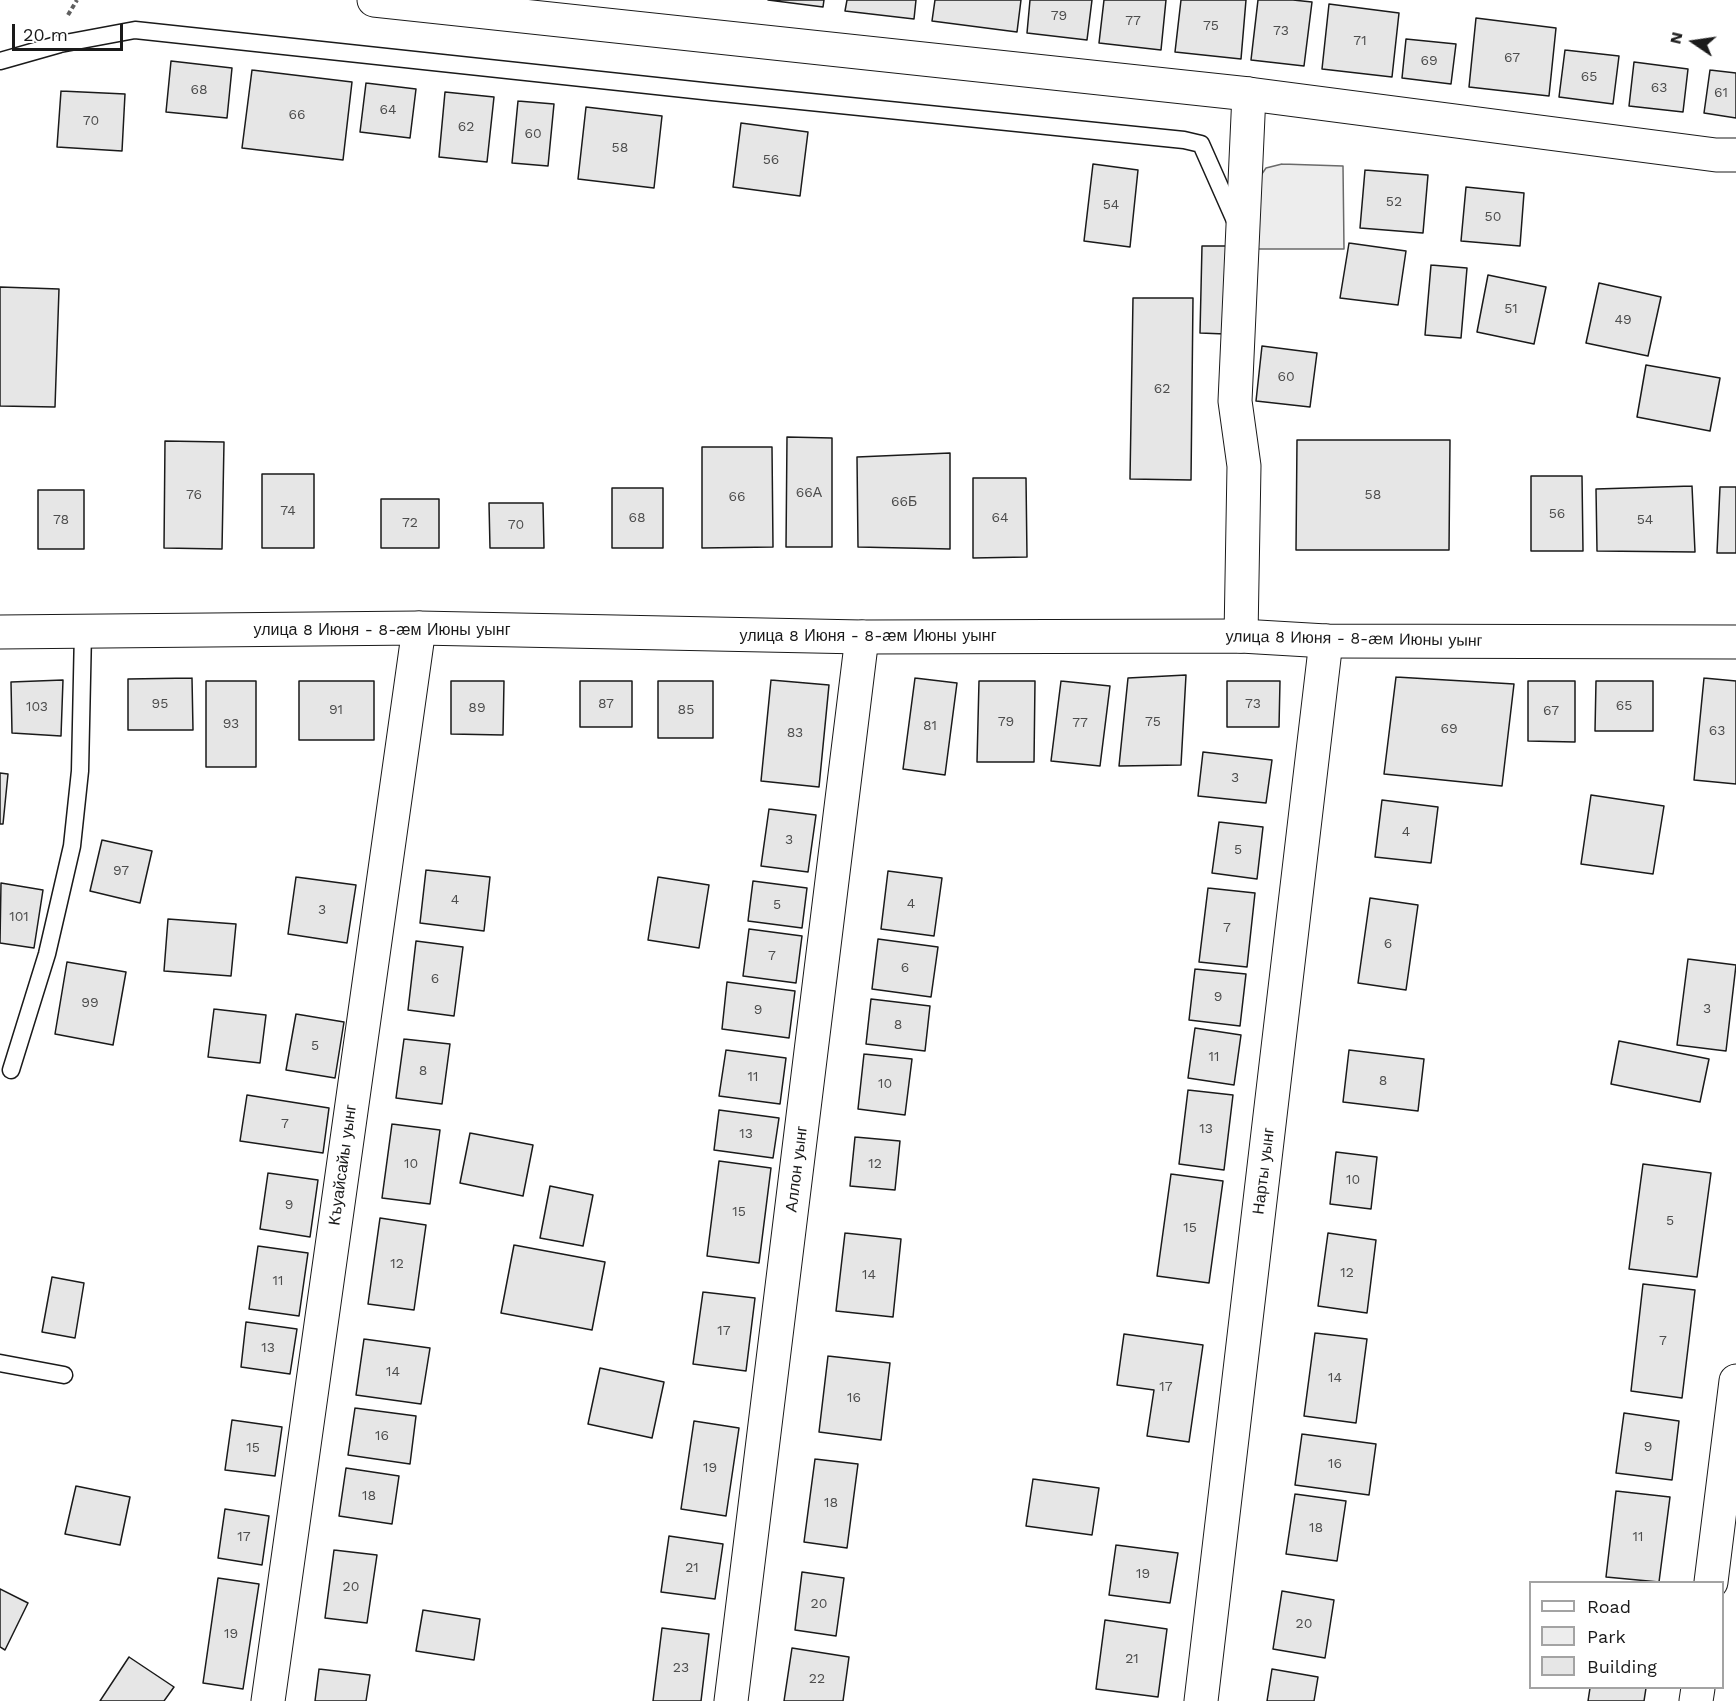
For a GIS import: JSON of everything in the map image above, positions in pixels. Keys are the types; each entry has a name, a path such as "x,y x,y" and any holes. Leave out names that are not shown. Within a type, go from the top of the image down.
{"main road":[{"path":"374,0 1249,94 1716,155 1736,154"},
{"path":"1240,636 1244,466 1235,401 1249,94"},
{"name":"улица 8 Июня - 8-ӕм Июны уынг","path":"0,632 419,628 862,637 1240,636 1326,641 1736,642"},
{"name":"Къуайсайы уынг","path":"268,1701 419,628"},
{"name":"Аллон уынг","path":"731,1701 862,637"},
{"name":"Нарты уынг","path":"1201,1701 1326,641"},
{"path":"1711,1581 1736,1381"}],"lane":[{"path":"0,62 60,44 135,30 1185,140 1201,144 1243,237"},
{"path":"11,1070 47,954 72,846 80,771 83,631"},
{"path":"0,1363 64,1375"}],"green space":[{"path":"1282,164 1343,166 1344,249 1257,249 1257,181 1266,168"}],"building":[{"path":"768,0 824,0 823,7"},
{"path":"847,0 916,0 914,19 845,11"},
{"path":"935,0 1021,0 1017,32 932,21"},
{"path":"1030,0 1092,0 1087,40 1027,33"},
{"path":"1104,0 1166,0 1161,50 1099,43"},
{"path":"1181,0 1246,0 1241,59 1175,52"},
{"path":"1258,0 1312,2 1304,66 1251,60"},
{"path":"1329,4 1399,13 1392,77 1322,69"},
{"path":"1476,18 1556,28 1549,96 1469,87"},
{"path":"1406,39 1456,44 1451,84 1402,78"},
{"path":"1565,50 1619,56 1613,104 1559,97"},
{"path":"171,61 232,68 227,118 166,112"},
{"path":"1634,62 1688,69 1683,112 1629,106"},
{"path":"252,70 352,82 343,160 242,148"},
{"path":"1710,70 1736,73 1736,118 1704,113"},
{"path":"366,83 416,89 410,138 360,132"},
{"path":"61,91 125,94 122,151 57,147"},
{"path":"445,92 494,97 487,162 439,157"},
{"path":"518,101 554,104 548,166 512,163"},
{"path":"586,107 662,116 654,188 578,179"},
{"path":"741,123 808,132 800,196 733,187"},
{"path":"1093,164 1138,170 1130,247 1084,241"},
{"path":"1365,170 1428,175 1423,233 1360,228"},
{"path":"1466,187 1524,193 1520,246 1461,241"},
{"path":"1349,243 1406,251 1398,305 1340,298"},
{"path":"1202,246 1226,246 1225,334 1200,333"},
{"path":"1431,265 1467,268 1461,338 1425,335"},
{"path":"1488,275 1546,287 1534,344 1477,332"},
{"path":"1599,283 1661,297 1648,356 1586,343"},
{"path":"0,287 59,289 55,407 0,406"},
{"path":"1133,298 1193,298 1191,480 1130,479"},
{"path":"1262,346 1317,353 1310,407 1256,401"},
{"path":"1646,365 1720,378 1710,431 1637,417"},
{"path":"787,437 832,438 832,547 786,547"},
{"path":"1297,440 1450,440 1449,550 1296,550"},
{"path":"165,441 224,442 222,549 164,548"},
{"path":"702,447 772,447 773,547 702,548"},
{"path":"950,453 950,549 858,547 857,457"},
{"path":"262,474 314,474 314,548 262,548"},
{"path":"1531,476 1582,476 1583,551 1531,551"},
{"path":"973,478 1026,478 1027,557 973,558"},
{"path":"1692,486 1695,552 1597,551 1596,489"},
{"path":"1720,487 1736,487 1736,553 1717,553"},
{"path":"612,488 663,488 663,548 612,548"},
{"path":"38,490 84,490 84,549 38,549"},
{"path":"381,499 439,499 439,548 381,548"},
{"path":"489,503 543,503 544,548 490,548"},
{"path":"1186,675 1181,765 1119,766 1128,678"},
{"path":"1396,677 1514,684 1502,786 1384,774"},
{"path":"192,678 193,730 128,730 128,679"},
{"path":"915,678 957,683 945,775 903,769"},
{"path":"1704,678 1736,681 1736,784 1694,780"},
{"path":"63,680 61,736 12,733 11,682"},
{"path":"771,680 829,685 819,787 761,781"},
{"path":"206,681 256,681 256,767 206,767"},
{"path":"299,681 374,681 374,740 299,740"},
{"path":"451,681 504,681 503,735 451,734"},
{"path":"580,681 632,681 632,727 580,727"},
{"path":"658,681 713,681 713,738 658,738"},
{"path":"979,681 1035,681 1034,762 977,762"},
{"path":"1061,681 1110,686 1100,766 1051,761"},
{"path":"1227,681 1280,681 1279,727 1227,727"},
{"path":"1528,681 1575,681 1575,742 1528,741"},
{"path":"1596,681 1653,681 1653,731 1595,731"},
{"path":"1203,752 1272,760 1266,803 1198,796"},
{"path":"0,773 8,774 3,824 0,824"},
{"path":"1591,795 1664,806 1653,874 1581,864"},
{"path":"1382,800 1438,807 1431,863 1375,857"},
{"path":"769,809 816,815 808,872 761,866"},
{"path":"1219,822 1263,827 1257,879 1212,873"},
{"path":"102,840 152,851 140,903 90,891"},
{"path":"426,870 490,877 484,931 420,923"},
{"path":"888,871 942,878 934,936 881,929"},
{"path":"296,877 356,885 347,943 288,934"},
{"path":"658,877 709,885 699,948 648,940"},
{"path":"753,881 807,888 802,928 748,921"},
{"path":"1,883 43,890 34,948 0,943"},
{"path":"1208,888 1255,893 1247,967 1199,962"},
{"path":"1370,898 1418,905 1406,990 1358,983"},
{"path":"168,919 236,924 231,976 164,971"},
{"path":"749,929 802,936 796,983 743,976"},
{"path":"878,939 938,947 931,997 872,989"},
{"path":"416,941 463,947 454,1016 408,1010"},
{"path":"1688,959 1736,965 1726,1051 1677,1045"},
{"path":"67,962 126,972 113,1045 55,1034"},
{"path":"1195,969 1246,974 1240,1026 1189,1020"},
{"path":"727,982 795,991 789,1038 722,1029"},
{"path":"871,999 930,1006 925,1051 866,1044"},
{"path":"214,1009 266,1015 260,1063 208,1057"},
{"path":"296,1014 344,1022 335,1078 286,1070"},
{"path":"1195,1028 1241,1035 1234,1085 1188,1078"},
{"path":"404,1039 450,1044 442,1104 396,1098"},
{"path":"1619,1041 1709,1059 1700,1102 1611,1084"},
{"path":"726,1050 786,1058 780,1104 719,1096"},
{"path":"1349,1050 1424,1059 1418,1111 1343,1102"},
{"path":"864,1054 912,1059 905,1115 858,1109"},
{"path":"1188,1090 1233,1095 1224,1170 1179,1164"},
{"path":"247,1095 329,1108 323,1153 240,1141"},
{"path":"719,1110 779,1118 773,1158 714,1150"},
{"path":"392,1124 440,1130 430,1204 382,1198"},
{"path":"470,1133 533,1145 523,1196 460,1183"},
{"path":"855,1137 900,1141 895,1190 850,1186"},
{"path":"1336,1152 1377,1157 1371,1209 1330,1204"},
{"path":"719,1161 771,1168 759,1263 707,1256"},
{"path":"1643,1164 1711,1173 1697,1277 1629,1269"},
{"path":"268,1173 318,1180 310,1237 260,1229"},
{"path":"1171,1174 1223,1181 1209,1283 1157,1276"},
{"path":"550,1186 593,1195 583,1246 540,1238"},
{"path":"380,1218 426,1225 414,1310 368,1304"},
{"path":"845,1233 901,1239 893,1317 836,1311"},
{"path":"1328,1233 1376,1240 1367,1313 1318,1306"},
{"path":"514,1245 605,1262 592,1330 501,1313"},
{"path":"258,1246 308,1253 299,1316 249,1309"},
{"path":"52,1277 84,1283 75,1338 42,1332"},
{"path":"1643,1284 1695,1290 1682,1398 1631,1391"},
{"path":"703,1292 755,1298 746,1371 693,1364"},
{"path":"246,1322 297,1329 290,1374 241,1367"},
{"path":"1315,1333 1367,1339 1356,1423 1304,1416"},
{"path":"1124,1334 1203,1345 1189,1442 1147,1436 1154,1390 1117,1385"},
{"path":"364,1339 430,1348 421,1404 356,1395"},
{"path":"828,1356 890,1363 881,1440 819,1432"},
{"path":"600,1368 664,1382 652,1438 588,1424"},
{"path":"355,1408 416,1416 410,1464 348,1455"},
{"path":"1624,1413 1679,1421 1672,1480 1616,1473"},
{"path":"232,1420 282,1427 275,1476 225,1470"},
{"path":"694,1421 739,1428 726,1516 681,1509"},
{"path":"1302,1434 1376,1444 1369,1495 1295,1485"},
{"path":"815,1459 858,1464 847,1548 804,1542"},
{"path":"346,1468 399,1476 392,1524 339,1516"},
{"path":"1033,1479 1099,1488 1092,1535 1026,1526"},
{"path":"76,1486 130,1497 120,1545 65,1534"},
{"path":"1616,1491 1670,1497 1659,1581 1606,1577"},
{"path":"1295,1494 1346,1501 1337,1561 1286,1554"},
{"path":"225,1509 269,1516 262,1565 218,1558"},
{"path":"669,1536 723,1544 715,1599 661,1592"},
{"path":"1116,1545 1178,1553 1170,1603 1109,1595"},
{"path":"334,1550 377,1555 367,1623 325,1618"},
{"path":"802,1572 844,1578 836,1636 795,1630"},
{"path":"218,1578 259,1584 243,1689 203,1683"},
{"path":"0,1589 28,1603 5,1650 0,1647"},
{"path":"1282,1591 1334,1600 1325,1658 1273,1649"},
{"path":"423,1610 480,1619 474,1660 416,1651"},
{"path":"1105,1620 1167,1629 1158,1697 1096,1689"},
{"path":"662,1628 709,1634 701,1701 653,1701"},
{"path":"792,1648 849,1657 843,1701 784,1701"},
{"path":"129,1657 174,1687 164,1701 100,1701"},
{"path":"319,1669 370,1675 366,1701 315,1701"},
{"path":"1272,1669 1318,1677 1314,1701 1267,1701"},
{"path":"1590,1689 1646,1689 1644,1701 1588,1701"}]}
